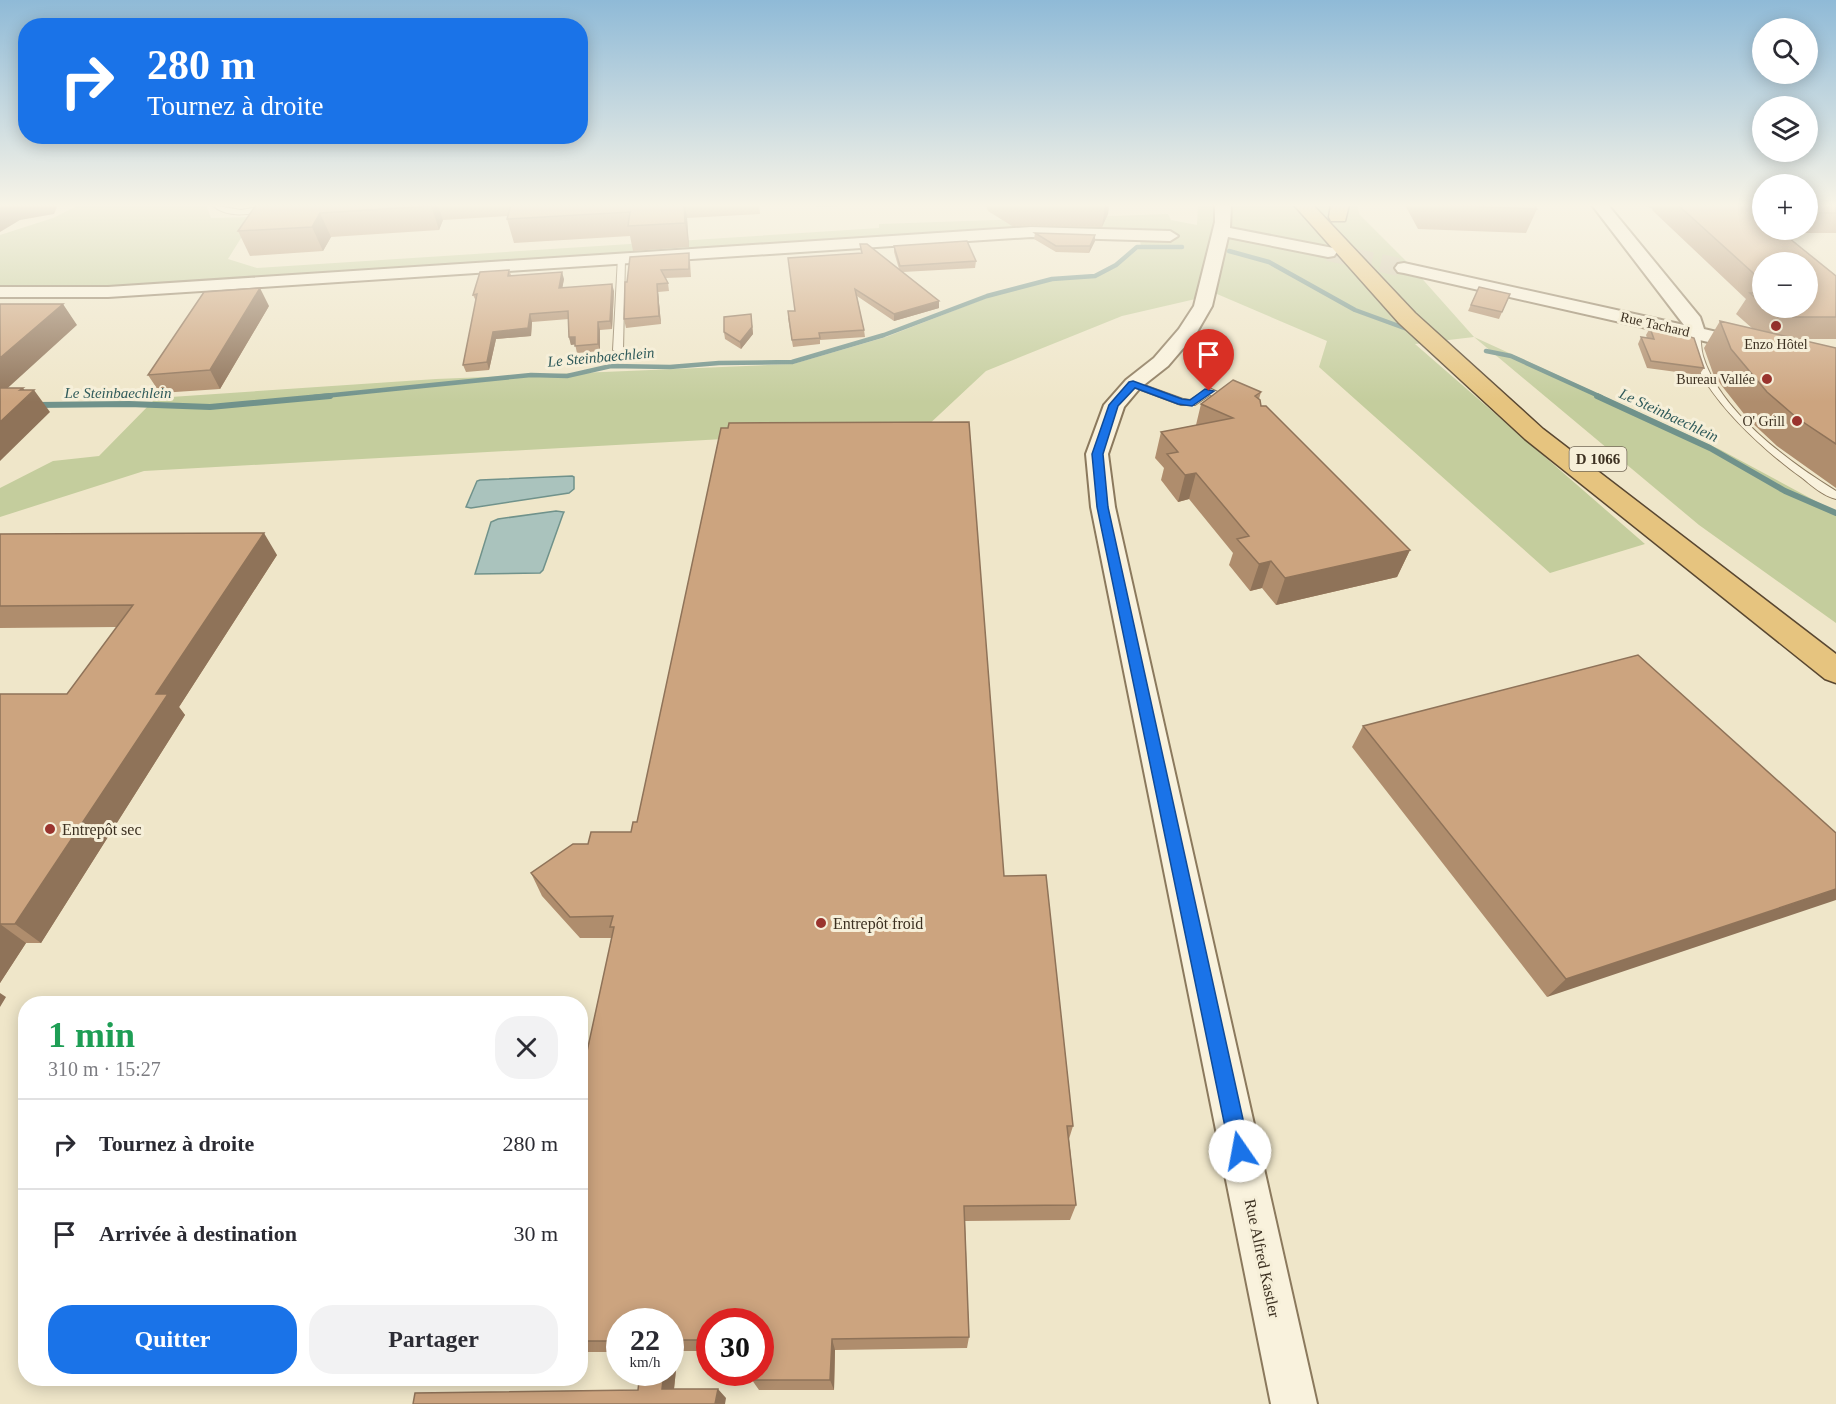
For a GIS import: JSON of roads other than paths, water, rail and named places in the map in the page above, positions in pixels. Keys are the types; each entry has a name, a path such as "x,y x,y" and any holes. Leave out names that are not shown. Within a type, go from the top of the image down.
{"highway":[{"name":"D 1066","path":"1373,271 1407,318 1534,434 1836,671"},
{"name":"D 1066","path":"1385,271 1529,405 1836,642"}],"street":[{"path":"0,292 108,292 442,271"},
{"name":"Rue Alfred Kastler","path":"1210,271 1203,306 1187,332 1161,362 1133,384 1114,405 1098,454 1103,507 1294,1404"},
{"name":"Rue Tachard","path":"1415,271 1771,351"},
{"path":"1653,271 1693,321 1695,333"}],"lane":[{"path":"618,350 621,271"},
{"path":"1695,333 1698,357 1712,385 1730,411 1768,447 1836,496"},
{"path":"1133,384 1181,402 1192,403 1209,391 1242,405"}],"water":[{"path":"574,477 574,489 569,493 466,507 477,481 480,480"},
{"path":"556,511 564,512 540,573 475,574 491,522"}],"waterway":[{"name":"Le Steinbaechlein","path":"314,397 531,375 567,376 611,366 670,367 719,363 792,362 884,335 987,296 1052,279 1095,276 1105,271"},
{"name":"Le Steinbaechlein","path":"1284,271 1355,310 1407,329"},
{"name":"Le Steinbaechlein","path":"1486,351 1511,356 1601,397"},
{"name":"Le Steinbaechlein","path":"36,405 129,404 210,407 330,396"},
{"name":"Le Steinbaechlein","path":"1597,396 1710,448 1785,491 1836,513"}],"place":[{"name":"Enzo Hôtel","path":"1776,326"},
{"name":"Bureau Vallée","path":"1767,379"},
{"name":"O' Grill","path":"1797,421"},
{"name":"Entrepôt sec","path":"50,829"},
{"name":"Entrepôt froid","path":"821,923"}]}
